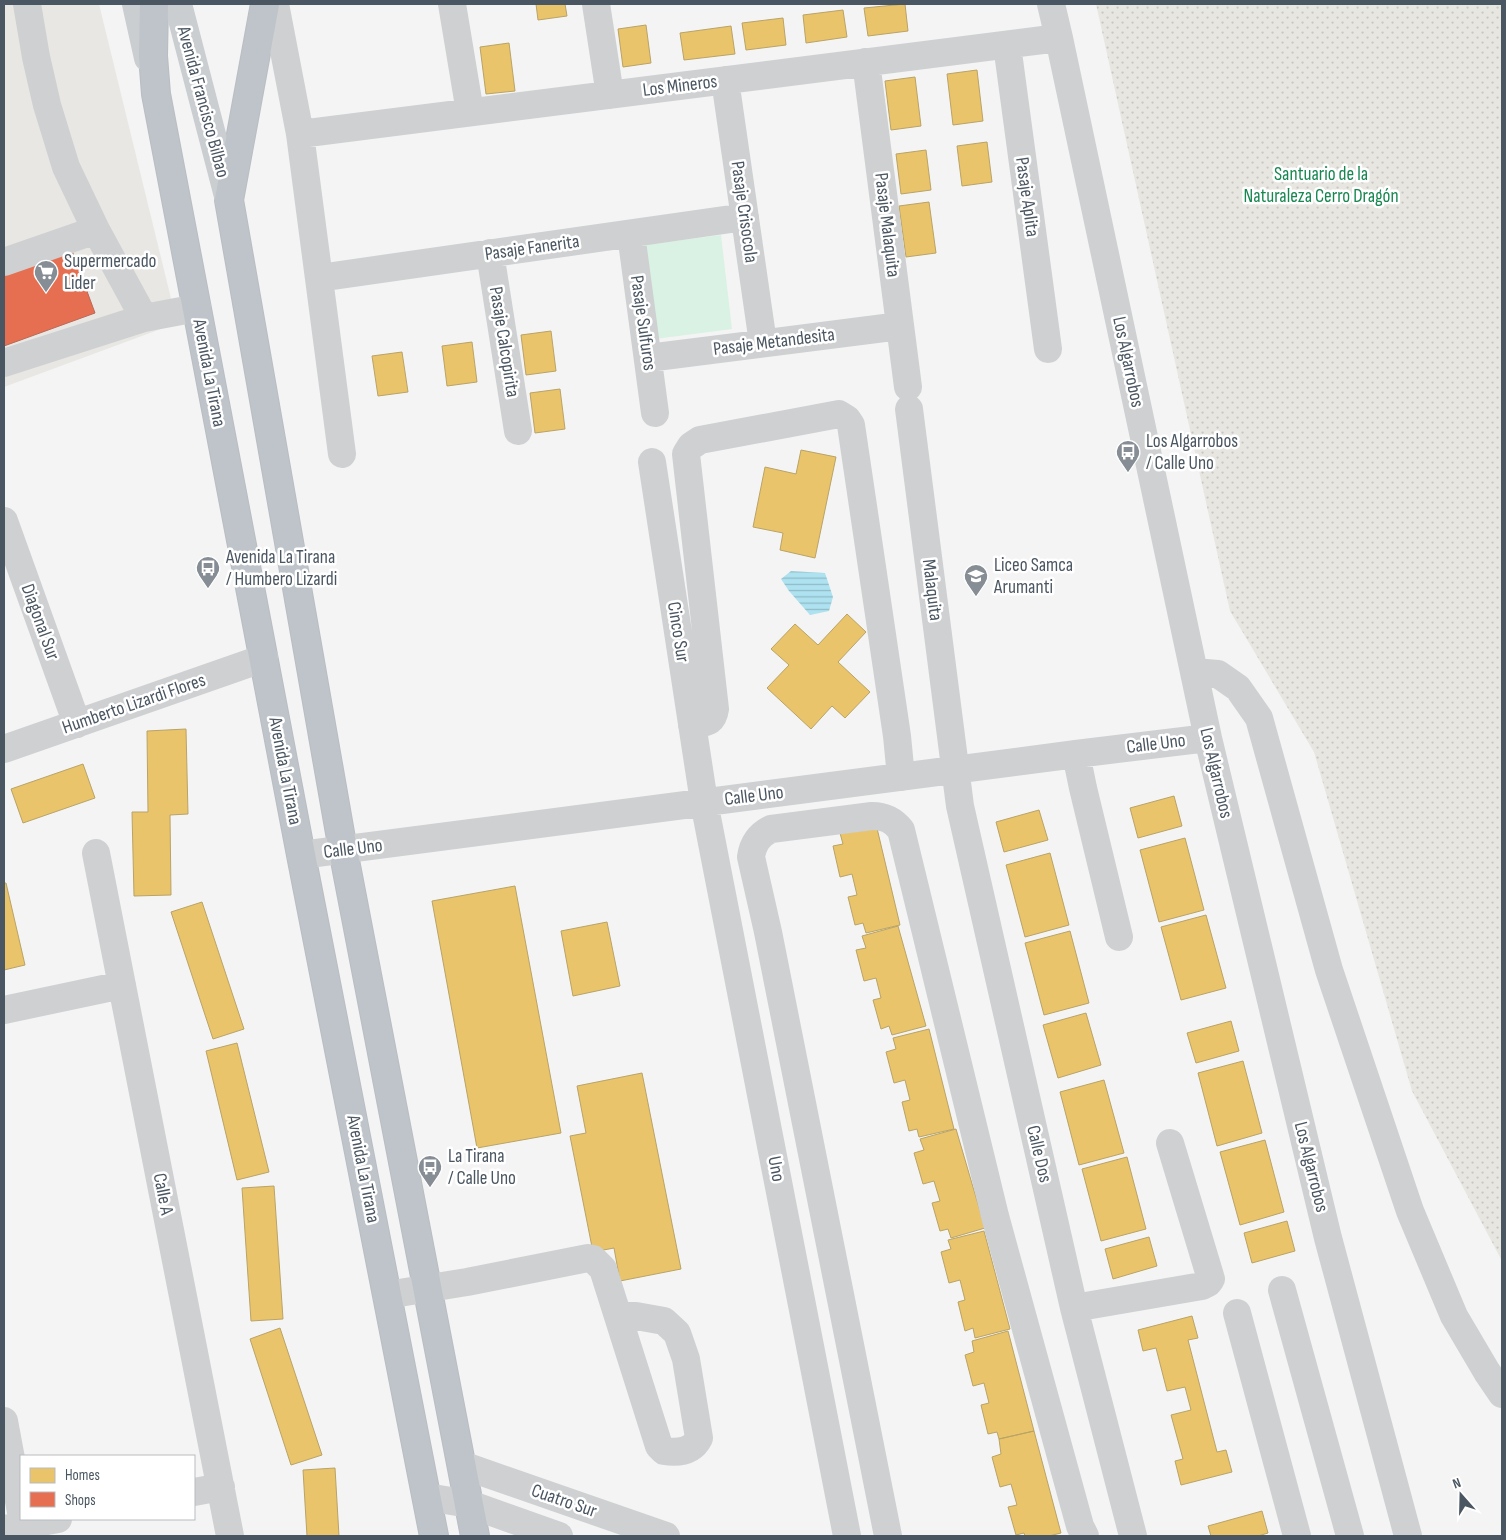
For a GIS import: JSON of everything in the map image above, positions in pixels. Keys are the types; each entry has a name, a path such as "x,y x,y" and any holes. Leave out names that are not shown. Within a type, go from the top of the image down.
{"highway":[{"name":"Avenida La Tirana","path":"154,4 153,56 156,94 301,855 434,1536"},
{"path":"265,4 229,200 343,850 475,1536"}],"main road":[{"path":"136,4 156,94"},
{"name":"Avenida Francisco Bilbao","path":"178,4 229,200"}],"street":[{"path":"27,4 36,57 55,133 66,167 96,230 144,318"},
{"path":"275,4 300,134 342,454"},
{"path":"452,4 470,112"},
{"path":"596,4 610,95"},
{"name":"Los Algarrobos","path":"1051,4 1208,738 1328,1238 1408,1536"},
{"name":"Los Mineros","path":"300,134 1059,38"},
{"name":"Pasaje Aplita","path":"1007,45 1048,349"},
{"name":"Pasaje Malaquita","path":"866,62 909,398"},
{"name":"Pasaje Crisocola","path":"725,80 763,343"},
{"name":"Pasaje Fanerita","path":"319,278 745,218"},
{"path":"4,262 96,230"},
{"name":"Pasaje Sulfuros","path":"631,234 655,413"},
{"name":"Pasaje Calcopirita","path":"490,253 518,431"},
{"path":"4,363 144,318 197,308"},
{"name":"Pasaje Metandesita","path":"648,358 900,326"},
{"name":"Malaquita","path":"909,398 955,770"},
{"path":"692,725 709,722 714,717 714,709 686,454 691,446 700,440 839,414 847,419 851,425 897,736 901,777"},
{"name":"Cinco Sur","path":"652,462 704,802"},
{"name":"Diagonal Sur","path":"4,521 77,724"},
{"name":"Humberto Lizardi Flores","path":"4,749 264,658"},
{"path":"1194,672 1218,674 1238,688 1258,718 1329,970 1410,1211 1454,1316 1502,1394"},
{"name":"Calle Uno","path":"301,855 1208,738"},
{"path":"1076,754 1119,937"},
{"name":"Calle Dos","path":"955,770 960,806 1074,1308 1133,1536"},
{"name":"Uno","path":"704,802 847,1536"},
{"path":"888,1536 770,942 751,857 752,849 759,836 771,829 872,816 890,819 901,830 995,1216 1080,1526 1085,1536"},
{"name":"Calle A","path":"96,853 230,1536"},
{"path":"4,1010 122,985"},
{"path":"1074,1308 1202,1286 1211,1279 1170,1143"},
{"path":"387,1295 588,1258 593,1259 603,1269 659,1446 664,1451 672,1452 688,1449 696,1445 700,1438 686,1359 677,1333 664,1321 636,1316 618,1316"},
{"path":"1282,1290 1350,1536"},
{"path":"1237,1313 1297,1536"},
{"path":"4,1422 20,1524 50,1520"},
{"name":"Cuatro Sur","path":"462,1465 666,1536"},
{"path":"195,1492 220,1487"},
{"name":"Cuatro Sur","path":"427,1497 469,1504 510,1527 559,1536"}],"shaded area":[{"path":"4,4 99,4 177,323 4,387"}],"green space":[{"path":"721,235 732,329 655,339 644,245"}],"sand":[{"name":"Santuario de la Naturaleza Cerro Dragón","path":"1096,4 1502,4 1502,1261 1412,1091 1314,752 1230,611"}],"water":[{"path":"791,571 825,573 833,597 829,611 810,615 781,579"}],"building: Homes":[{"path":"536,4 565,4 567,16 538,20"},
{"path":"905,4 908,31 868,36 864,8"},
{"path":"843,10 847,37 806,43 803,15"},
{"path":"783,18 786,45 746,50 742,23"},
{"path":"646,25 651,63 623,67 618,29"},
{"path":"731,26 735,54 684,60 680,33"},
{"path":"509,43 515,91 486,94 480,47"},
{"path":"977,70 983,121 953,125 947,74"},
{"path":"915,77 921,126 891,130 885,81"},
{"path":"987,142 992,182 962,186 957,146"},
{"path":"926,150 931,190 901,194 896,154"},
{"path":"929,202 936,253 906,257 899,206"},
{"path":"551,331 556,371 526,375 521,335"},
{"path":"472,342 477,382 447,386 442,346"},
{"path":"402,352 408,392 378,396 372,356"},
{"path":"560,389 565,429 535,433 530,393"},
{"path":"801,450 836,457 815,558 780,550 783,533 753,527 765,467 796,474"},
{"path":"847,614 866,632 838,662 870,692 845,718 832,706 811,729 767,688 789,665 771,649 795,624 818,645"},
{"path":"186,729 188,814 170,815 171,895 134,896 132,812 148,812 147,731"},
{"path":"83,764 95,798 23,823 11,789"},
{"path":"1174,796 1182,826 1138,838 1130,808"},
{"path":"1039,810 1048,840 1004,852 996,822"},
{"path":"876,824 900,925 866,933 863,923 855,925 848,897 857,895 852,874 840,877 833,846 843,844 840,833"},
{"path":"1185,838 1204,910 1159,922 1140,850"},
{"path":"1050,853 1069,925 1025,937 1006,865"},
{"path":"4,883 6,883 25,965 4,970"},
{"path":"515,886 561,1133 477,1148 432,901"},
{"path":"202,902 244,1029 213,1039 171,912"},
{"path":"1206,915 1226,988 1181,1000 1161,927"},
{"path":"607,922 620,986 573,996 561,931"},
{"path":"898,926 926,1026 892,1035 889,1026 881,1029 873,1000 881,998 876,978 864,981 856,950 866,948 862,936"},
{"path":"1070,931 1089,1003 1044,1015 1025,943"},
{"path":"1086,1013 1101,1065 1058,1078 1043,1025"},
{"path":"1231,1021 1239,1051 1196,1063 1187,1033"},
{"path":"929,1029 954,1129 919,1137 917,1129 909,1131 902,1102 910,1100 905,1080 894,1083 886,1052 896,1049 893,1038"},
{"path":"237,1043 269,1172 237,1180 206,1051"},
{"path":"1243,1061 1262,1133 1217,1146 1198,1073"},
{"path":"642,1073 681,1269 620,1281 614,1248 593,1252 570,1136 586,1133 577,1086"},
{"path":"1104,1080 1124,1153 1079,1165 1060,1092"},
{"path":"956,1129 985,1228 951,1238 948,1229 940,1231 932,1203 940,1201 934,1181 923,1184 914,1153 924,1150 920,1139"},
{"path":"1265,1140 1284,1212 1240,1225 1220,1152"},
{"path":"1127,1157 1146,1229 1101,1241 1082,1169"},
{"path":"274,1186 283,1319 251,1321 242,1188"},
{"path":"1287,1221 1295,1251 1252,1263 1244,1233"},
{"path":"984,1231 1010,1329 975,1338 973,1328 965,1331 958,1302 965,1300 960,1280 949,1283 941,1252 951,1249 948,1240"},
{"path":"1149,1237 1157,1266 1113,1279 1105,1249"},
{"path":"1192,1316 1198,1338 1188,1340 1217,1452 1226,1450 1232,1472 1181,1485 1175,1461 1183,1459 1171,1415 1191,1410 1185,1387 1167,1391 1156,1348 1143,1351 1138,1330"},
{"path":"280,1328 322,1455 291,1465 250,1339"},
{"path":"1008,1331 1034,1431 999,1439 997,1432 988,1434 981,1405 989,1403 984,1383 973,1386 965,1355 974,1352 972,1341"},
{"path":"1034,1431 1061,1533 1049,1536 1025,1536 1024,1533 1016,1535 1008,1507 1017,1505 1011,1484 1000,1487 992,1457 1001,1454 999,1439"},
{"path":"335,1468 339,1536 307,1536 303,1470"},
{"path":"1262,1511 1268,1533 1258,1536 1211,1536 1208,1526"}],"building: Shops":[{"name":"Supermercado Lider","path":"71,248 95,313 4,346 4,273"}],"place":[{"name":"Supermercado Lider","path":"46,293"},
{"name":"Los Algarrobos / Calle Uno","path":"1128,473"},
{"name":"Avenida La Tirana / Humbero Lizardi","path":"208,589"},
{"name":"Liceo Samca Arumanti","path":"976,597"},
{"name":"La Tirana / Calle Uno","path":"430,1188"}]}
